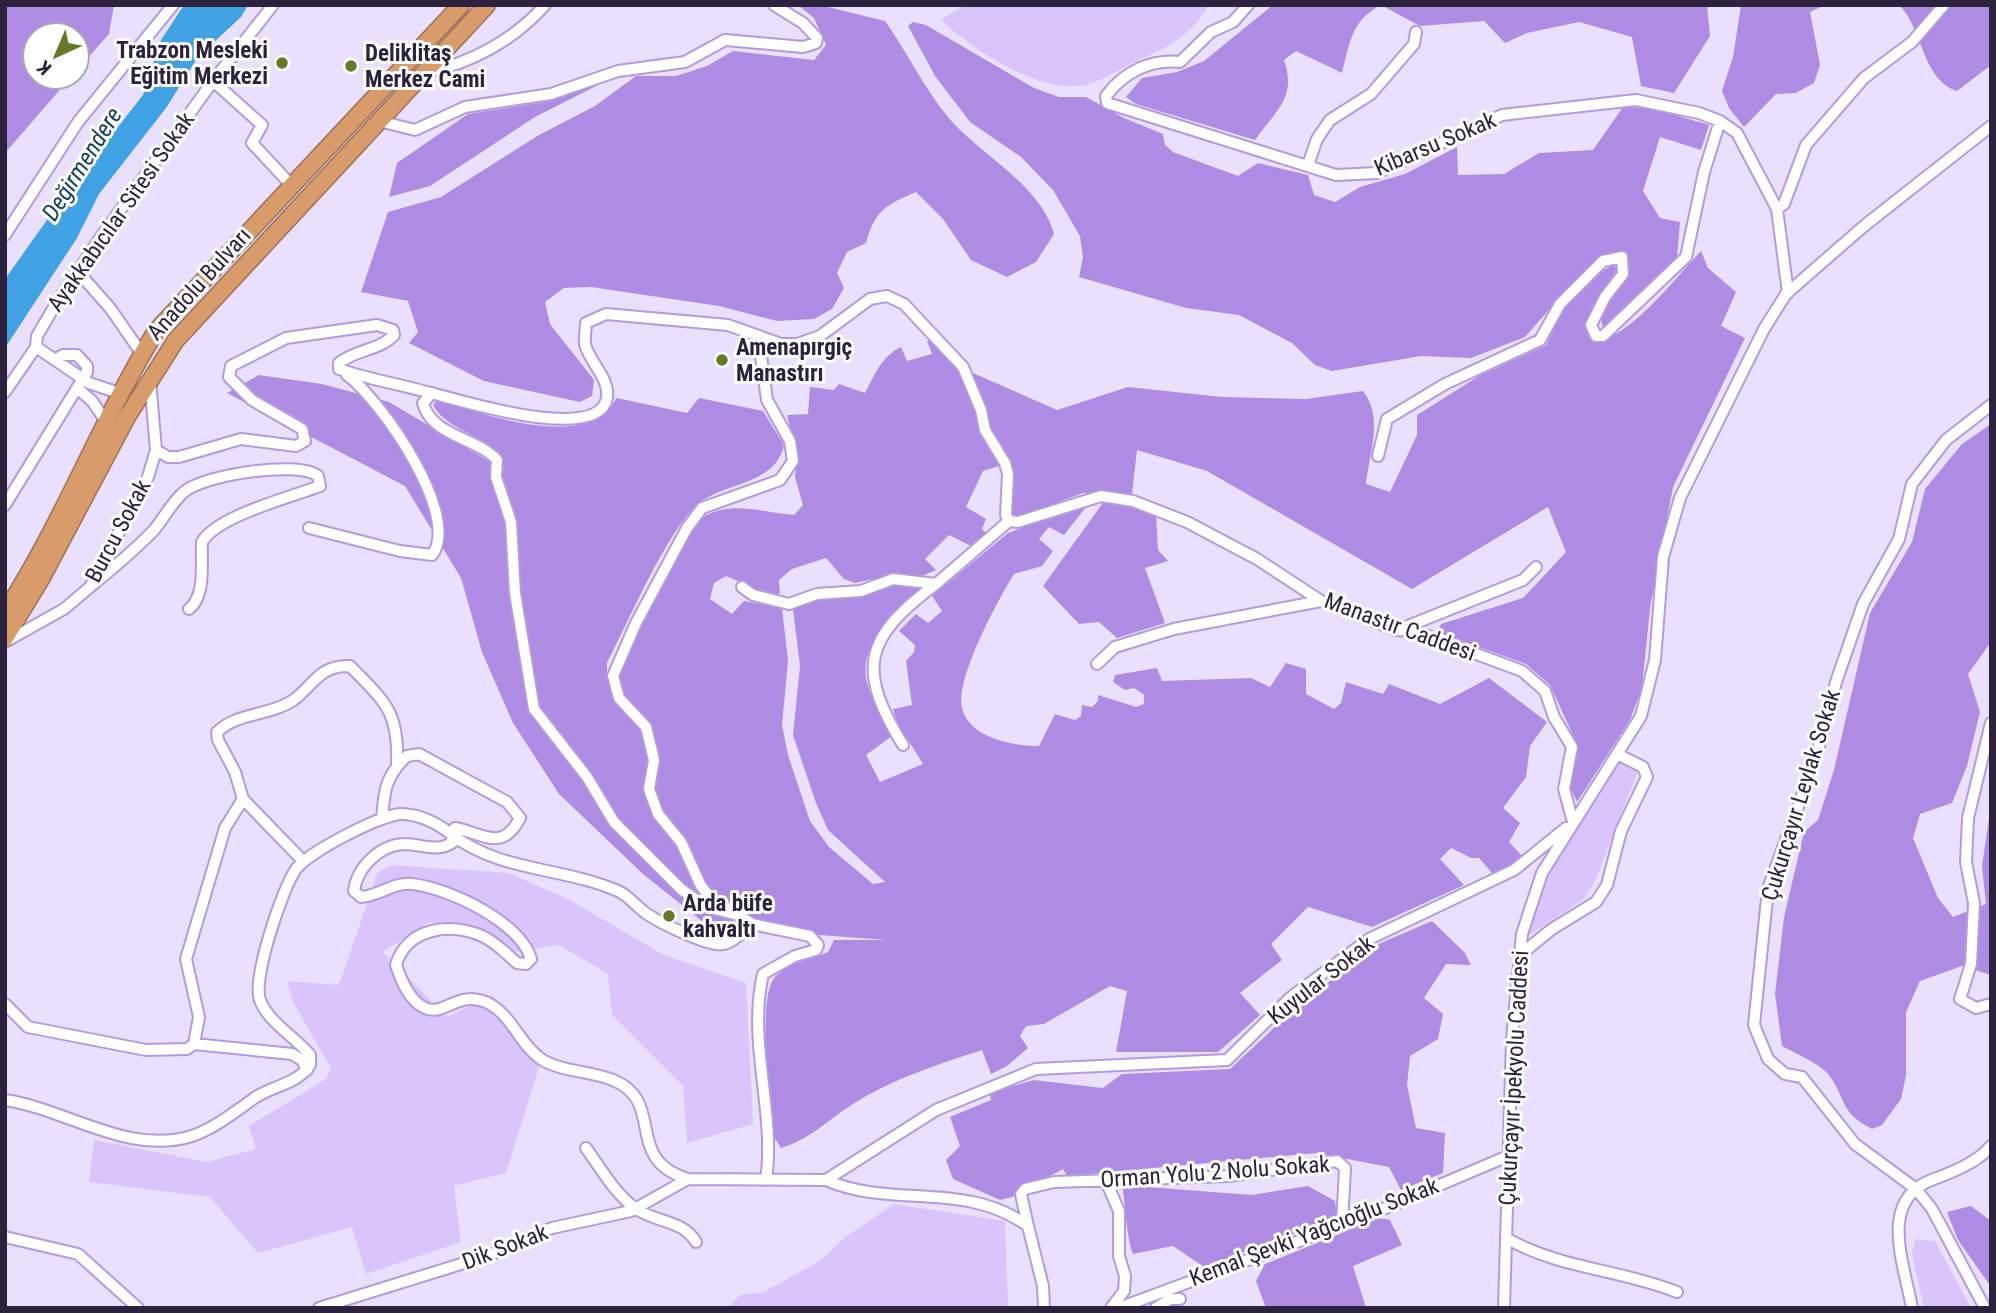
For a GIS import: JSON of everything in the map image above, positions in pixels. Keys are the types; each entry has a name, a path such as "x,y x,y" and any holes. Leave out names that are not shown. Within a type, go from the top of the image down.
{"highway":[{"name":"Anadolu Bulvarı","path":"5,612 26,581 119,393 156,331 461,5"},
{"name":"Anadolu Bulvarı","path":"5,640 150,378 176,340 487,5"}],"street":[{"path":"5,235 78,122 173,5"},
{"name":"Ayakkabıcılar Sitesi Sokak","path":"5,391 36,347 43,324 79,274 103,234 213,81 273,5"},
{"path":"424,72 454,67 509,37 545,5"},
{"path":"379,121 415,130 465,107 551,94 618,71 685,62 725,40 803,47 816,43 817,38 803,23 774,5"},
{"name":"Kibarsu Sokak","path":"1248,5 1233,22 1211,32 1180,62 1146,65 1125,76 1106,96 1107,103 1336,175 1377,173 1502,116 1636,100 1667,104 1720,121 1737,133 1777,209 1788,293"},
{"path":"1777,209 1784,204 1806,145 1864,78 1912,42 1944,5"},
{"path":"1308,165 1317,139 1329,120 1371,94 1414,44 1416,32"},
{"path":"213,81 262,125 252,143 293,187"},
{"path":"1378,456 1387,419 1445,384 1540,340 1560,304 1603,261 1622,257 1623,274 1605,297 1591,325 1596,336 1604,336 1638,306 1686,257 1704,172 1720,121"},
{"name":"Çukurçayır İpekyolu Caddesi","path":"1504,1308 1511,1039 1522,934 1542,873 1619,755 1641,716 1655,660 1663,557 1680,498 1764,328 1788,293 1864,226 1991,127"},
{"path":"79,274 110,308 142,355"},
{"path":"339,369 492,409 548,419 586,416 600,408 607,399 606,385 585,344 586,323 606,313 728,325 772,341 797,344 820,335 870,299 887,296 904,304 963,367 981,410 985,430 1005,463 1008,474 1006,515 1009,521 885,630 874,650 873,673 883,712 904,745"},
{"path":"156,450 168,457 179,457 241,439 296,446 305,441 302,429 252,400 229,377 231,366 286,338 377,325 393,330 394,335 387,343 349,355 339,363 339,369"},
{"path":"752,924 743,913 714,902 701,886 681,842 658,814 649,789 654,760 646,727 619,698 613,676 642,612 687,528 702,508 780,480 793,461 790,440 767,400 761,356 772,341"},
{"path":"36,347 80,383 105,420"},
{"path":"5,505 88,366 76,355 63,355 55,360"},
{"path":"309,528 400,551 432,555 441,534 425,482 396,430 365,388 339,369"},
{"name":"Burcu Sokak","path":"5,640 64,609 90,587 148,477 156,450 150,378"},
{"path":"80,383 119,393"},
{"path":"432,393 424,403 431,417 463,439 486,449 497,460 496,477 511,522 514,593 534,709 587,777 614,822 682,890 707,907 737,915 752,924 810,936 818,945 816,950 785,961 763,974 759,991 758,1033 766,1180"},
{"name":"Çukurçayır Leylak Sokak","path":"1985,1308 1933,1209 1916,1189 1855,1144 1802,1077 1785,1074 1768,1059 1754,1024 1768,889 1815,757 1836,682 1863,604 1899,540 1912,484 1946,440 1991,405"},
{"path":"90,587 139,545 184,491 203,482 280,468 308,471 318,476 320,486 214,528 202,542 199,592 195,604 189,609"},
{"name":"Manastır Caddesi","path":"1009,521 1018,522 1101,496 1133,501 1187,522 1257,559 1321,601 1396,630 1415,631 1521,671 1545,691 1554,717 1572,747 1564,789 1573,822"},
{"path":"1396,630 1523,580 1536,567"},
{"path":"741,587 753,595 789,604 817,594 861,591 893,579 936,584"},
{"path":"1097,664 1115,648 1174,629 1321,601"},
{"path":"303,861 243,799 235,772 218,740 217,732 235,719 293,701 307,684 337,665 350,666 390,710 398,737 397,764"},
{"path":"1991,723 1968,818 1966,862 1974,903 1971,964 1960,999 1976,1008 1991,1004"},
{"path":"382,819 383,788 397,764 407,756 419,754 507,802 520,818 514,830 501,838 488,840 455,828 451,834 453,842 446,847 406,844 378,853 364,866 356,880 354,891 361,897 370,897 392,886 412,884 438,892 489,913 517,933 527,947 531,959 526,964 517,963 498,946 473,934 444,929 411,939 400,949 396,965 413,999 425,1008 436,1010 467,997 484,1001 498,1009 542,1059 596,1073 623,1085 636,1099 643,1115 653,1159 669,1173 688,1179 825,1180 846,1189 976,1201 1007,1210 1028,1226 1043,1286 1044,1308"},
{"path":"1520,955 1552,929 1596,902 1607,885 1621,831 1647,778 1643,767 1619,755"},
{"path":"194,1044 199,1017 186,959 225,828 243,799"},
{"path":"5,1100 132,1139 161,1141 192,1136 216,1124 269,1089 293,1082 307,1070 310,1055 266,1014 257,983 261,961 290,880 303,861 382,819 401,813 422,817 488,858 575,877 621,892 663,923 716,944 728,943 752,924"},
{"name":"Kuyular Sokak","path":"825,1180 936,1110 1036,1069 1227,1060 1291,997 1369,939 1514,870 1573,822"},
{"path":"5,1004 28,1027 146,1050 187,1049 194,1044 292,1054 302,1060 307,1070"},
{"path":"1912,1308 1896,1222 1899,1208 1924,1182 1950,1173 1991,1146"},
{"path":"586,1148 635,1209 679,1225 690,1232 696,1242"},
{"name":"Kemal Şevki Yağcıoğlu Sokak","path":"1119,1308 1342,1225 1508,1156"},
{"name":"Orman Yolu 2 Nolu Sokak","path":"1028,1226 1021,1199 1025,1189 1054,1182 1229,1176 1337,1161 1345,1168 1342,1225"},
{"name":"Dik Sokak","path":"319,1308 487,1256 552,1228 635,1209 688,1179"},
{"path":"1105,1179 1119,1210 1119,1256 1125,1276 1124,1291 1111,1308"},
{"path":"5,1237 78,1254 138,1308"},
{"path":"1506,1238 1550,1260 1639,1277 1677,1292"},
{"path":"1156,1308 1170,1299 1180,1299"}],"shaded area":[{"path":"5,5 114,5 109,34 91,54 91,21 21,21 21,91 59,91 5,153"},
{"path":"798,5 820,5 885,21 947,116 1022,185 1047,216 1054,234 1036,262 1007,277 971,260 943,219 916,192 883,210 873,223 866,243 847,252 837,273 844,288 832,309 814,319 777,321 719,306 591,287 564,288 545,302 550,324 594,380 592,396 580,402 484,381 409,343 418,332 408,301 361,292 388,212 441,197 539,135 595,106 636,76 676,76 707,66 733,51 814,60 826,45 814,18"},
{"path":"965,5 1208,5 1197,23 1171,44 1089,84 1071,86 1051,84 1010,68 971,44 941,20"},
{"path":"1273,5 1381,5 1363,18 1353,33 1342,73 1296,51 1284,60 1288,84 1286,94 1277,112 1255,140 1136,104 1126,97 1142,78 1177,72 1204,61"},
{"path":"1381,5 1707,5 1710,36 1674,93 1641,86 1632,37 1579,22 1527,33 1505,43 1484,21 1420,26"},
{"path":"1741,5 1825,5 1810,12 1820,65 1814,83 1796,93 1776,94 1744,127 1729,108 1722,91 1733,57"},
{"path":"1899,5 1991,5 1991,65 1957,91 1945,85 1930,65 1907,15"},
{"path":"913,22 926,25 1034,88 1059,97 1086,97 1124,118 1163,134 1165,145 1173,152 1238,176 1258,163 1308,175 1314,195 1335,202 1360,187 1405,174 1457,147 1458,175 1504,174 1539,153 1593,150 1623,107 1652,108 1709,125 1701,150 1660,137 1643,191 1660,218 1680,222 1677,257 1624,312 1603,327 1603,308 1625,273 1625,253 1603,255 1584,270 1525,337 1471,358 1421,356 1332,371 1315,365 1292,343 1239,315 1186,308 1079,277 1083,257 1080,236 1053,190 1021,157 970,122 935,76 908,26"},
{"path":"602,83 535,117 430,186 389,197 397,163 468,114 545,102"},
{"path":"1701,251 1708,268 1736,292 1721,326 1745,338 1673,487 1650,608 1642,688 1630,720 1577,802 1570,787 1577,744 1550,685 1526,664 1437,632 1441,624 1523,598 1566,552 1548,507 1412,589 1207,471 1137,450 1132,494 1083,493 1017,517 1012,514 1011,464 990,429 973,373 1057,410 1128,387 1222,397 1306,399 1363,391 1373,413 1374,424 1366,484 1390,492 1417,435 1417,415 1479,376 1546,345 1563,310 1604,270 1613,265 1617,269 1589,315 1587,333 1592,342 1606,339 1636,319"},
{"path":"932,339 961,369 1002,465 983,471 966,507 986,519 982,529 988,535 973,547 949,535 925,559 936,570 920,577 897,574 855,583 844,579 826,558 792,569 779,580 780,593 773,596 726,576 714,583 710,599 732,614 744,601 782,608 788,661 782,725 788,755 810,821 829,847 873,884 885,882 828,830 793,735 800,666 793,609 818,597 894,582 925,586 881,630 867,656 865,671 868,686 892,736 866,755 880,782 923,764 897,722 893,709 912,705 906,661 914,652 915,645 899,631 916,614 928,623 942,611 932,596 1008,533 1090,502 1064,535 1049,527 1039,539 1053,551 1042,566 1014,574 998,602 979,640 965,678 962,708 973,727 1005,742 1039,746 1055,714 1075,720 1081,716 1082,705 1092,707 1098,701 1098,695 1136,707 1144,704 1144,695 1134,688 1125,690 1113,682 1115,675 1157,668 1162,681 1251,678 1270,687 1286,663 1306,669 1306,694 1334,709 1341,703 1346,682 1383,694 1389,684 1440,704 1489,678 1547,722 1530,746 1526,777 1503,808 1520,823 1509,842 1523,857 1493,874 1479,858 1471,858 1451,848 1440,859 1464,885 1372,927 1308,907 1271,944 1282,960 1240,993 1260,1015 1218,1052 1116,1052 1127,991 1110,986 1044,1024 1026,1026 1020,1036 1028,1048 1007,1066 991,1074 982,1050 933,1067 868,1095 810,1135 781,1148 774,1137 766,1053 766,1007 769,989 775,977 793,965 828,952 834,940 887,940 819,935 753,919 732,935 723,938 643,874 559,794 513,723 482,652 461,578 405,486 227,393 259,375 322,384 389,402 504,470 500,458 492,449 440,415 433,405 437,400 498,418 544,426 586,423 606,414 617,398 687,413 699,398 763,411 784,445 779,458 762,474 714,494 691,511 664,551 607,663 611,689 616,700 631,721 659,750 646,719 621,696 617,676 639,622 698,520 733,508 794,515 803,505 795,477 797,456 787,415 808,414 810,387 834,390 839,384 865,393 889,355 901,347 907,361 932,354 927,341"},
{"path":"1991,424 1991,642 1968,674 1980,712 1967,766 1952,803 1920,814 1913,838 1938,898 1953,917 1986,904 1982,866 1991,805 1991,975 1962,966 1920,981 1906,1012 1906,1075 1901,1099 1882,1125 1872,1129 1849,1111 1825,1071 1782,1046 1775,994 1784,917 1804,832 1818,820 1834,770 1870,613 1912,542 1925,489 1962,444"},
{"path":"1105,500 1130,504 1156,514 1158,550 1168,561 1145,568 1165,623 1117,638 1099,622 1079,624 1043,586"},
{"path":"1623,762 1638,771 1595,881 1584,899 1529,935 1530,921 1548,877 1616,765"},
{"path":"392,865 508,873 568,899 664,955 746,983 753,1124 687,1143 683,1086 612,1015 608,974 559,945 515,952 429,922 383,952 447,1017 492,995 539,1067 506,1173 454,1186 461,1242 366,1274 352,1227 258,1253 210,1197 89,1182 94,1140 207,1162 256,1149 249,1126 326,1079 331,1068 293,1002 287,981 339,985 378,872"},
{"path":"1432,921 1465,953 1471,965 1446,964 1424,998 1443,1014 1438,1039 1410,1056 1407,1085 1416,1128 1445,1133 1443,1173 1401,1190 1389,1167 1316,1153 1067,1176 1063,1169 1012,1197 1000,1200 953,1179 946,1160 960,1146 950,1117 991,1100 990,1093 1034,1080 1103,1088 1122,1074 1230,1069 1291,1012 1374,946"},
{"path":"1122,1185 1252,1195 1308,1186 1335,1201 1337,1218 1204,1267 1173,1246 1133,1254"},
{"path":"894,1204 1005,1221 1008,1308 728,1308 740,1295 764,1292 821,1260 844,1238"},
{"path":"1971,1206 1991,1221 1991,1287 1958,1240 1947,1212"},
{"path":"1379,1218 1390,1220 1402,1245 1353,1266 1366,1308 1266,1308 1256,1281 1265,1264"},
{"path":"1915,1239 1935,1241 1971,1308 1924,1308 1912,1255"}],"water":[{"path":"184,5 248,5 241,17 198,57 166,108 99,194 77,238 5,348 5,279 69,189 143,95 161,40"}],"place":[{"name":"Trabzon Mesleki Eğitim Merkezi","path":"282,63"},
{"name":"Deliklitaş Merkez Cami","path":"351,66"},
{"name":"Amenapırgiç Manastırı","path":"722,360"},
{"name":"Arda büfe kahvaltı","path":"669,916"}],"water label":[{"name":"Değirmendere","path":"82,164"}]}
